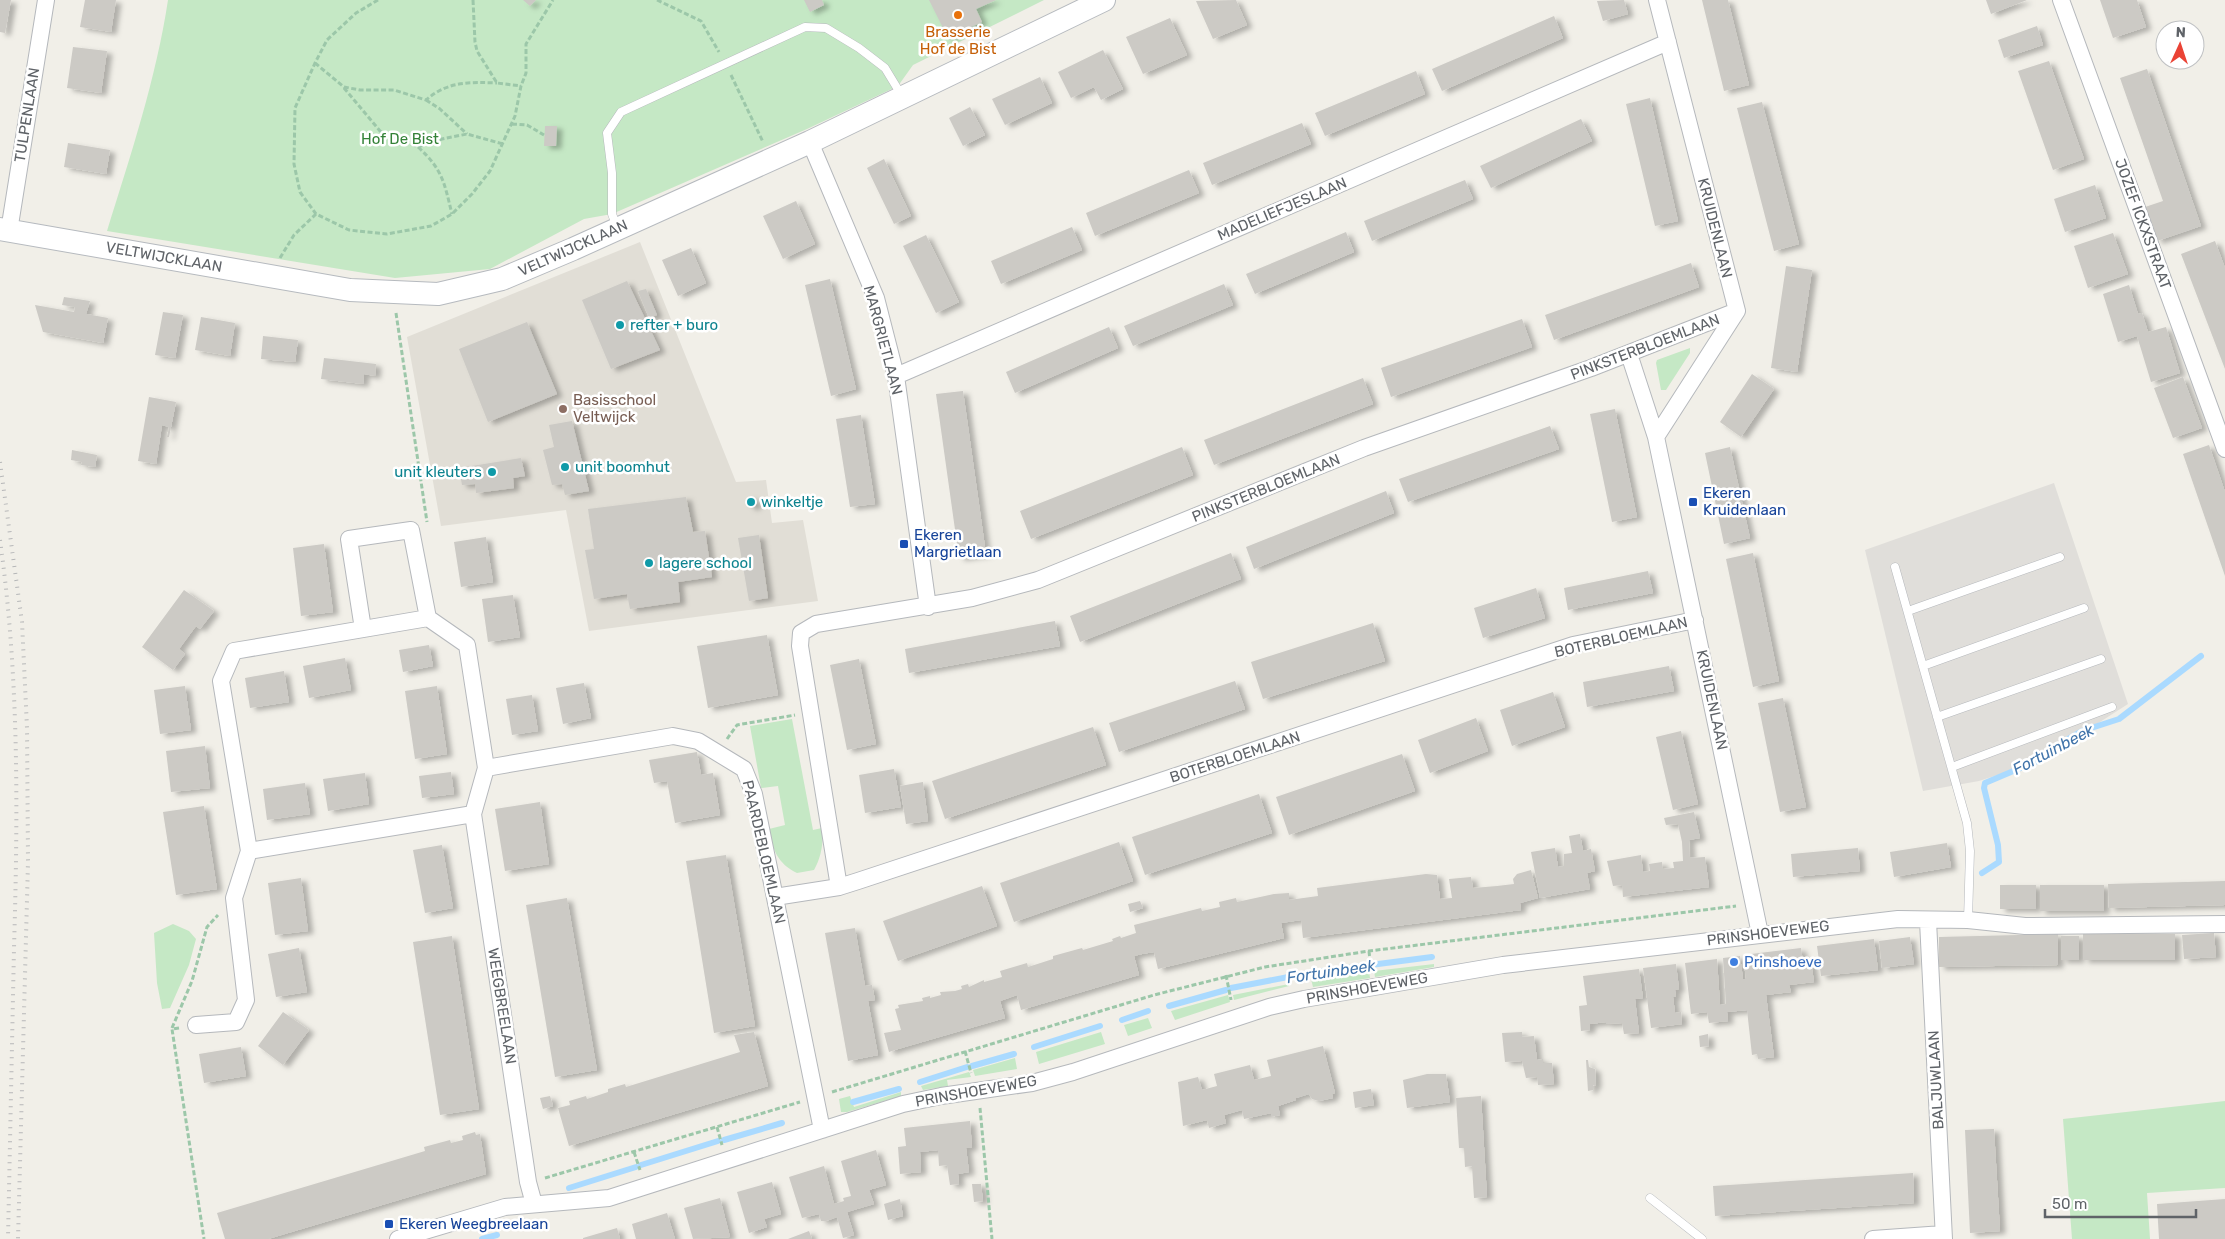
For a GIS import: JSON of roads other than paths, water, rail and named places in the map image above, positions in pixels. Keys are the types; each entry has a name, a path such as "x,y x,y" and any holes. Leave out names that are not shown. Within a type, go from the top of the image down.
{"street":[{"name":"TULPENLAAN","path":"5,230 46,0"},
{"name":"VELTWIJCKLAAN","path":"5,230 350,290 438,294 502,279 617,229 810,142 1104,0"},
{"name":"KRUIDENLAAN","path":"1657,0 1737,311"},
{"name":"JOZEF ICKXSTRAAT","path":"2061,0 2225,448"},
{"name":"MADELIEFJESLAAN","path":"896,376 1668,42"},
{"name":"MARGRIETLAAN","path":"810,142 876,298 896,376 928,607"},
{"name":"PINKSTERBLOEMLAAN","path":"839,887 810,713 800,646 801,633 816,624 928,607 972,598 1038,580 1364,448 1629,354 1737,311"},
{"path":"1656,437 1737,311"},
{"name":"KRUIDENLAAN","path":"1629,354 1656,437 1760,934"},
{"path":"196,1025 236,1022 246,1000 234,898 249,852 221,681 234,651 428,618 411,530 349,539 363,629"},
{"name":"WEEGBREELAAN","path":"428,618 467,645 486,768 473,814 531,1195"},
{"name":"BOTERBLOEMLAAN","path":"775,897 839,887 1573,645 1695,620"},
{"name":"PAARDEBLOEMLAAN","path":"486,768 673,736 698,741 744,769 754,794 822,1130"},
{"path":"249,852 473,814"},
{"name":"PRINSHOEVEWEG","path":"398,1239 505,1207 531,1195 609,1198 903,1104 1032,1082 1073,1072 1269,1007 1304,999 1503,965 1874,920 1968,920 2025,926 2225,924"},
{"name":"BALJUWLAAN","path":"1928,921 1944,1236"},
{"path":"1873,1239 1944,1236"}],"lane":[{"path":"617,229 612,214 612,172 608,133 621,112 804,27 826,28 885,68 903,98"},
{"path":"1908,611 2060,557"},
{"path":"1896,567 1967,822 1970,851 1968,920"},
{"path":"1923,666 2084,608"},
{"path":"1938,716 2101,659"},
{"path":"1952,767 2112,707"},
{"path":"1650,1198 1702,1239"}],"waterway":[{"name":"Fortuinbeek","path":"1982,873 1999,862 1998,845 1984,788 1985,783 2042,759 2066,740 2082,731 2119,719 2201,656"},
{"name":"Fortuinbeek","path":"1231,988 1309,973 1432,957"},
{"name":"Fortuinbeek","path":"1169,1006 1226,990"},
{"name":"Fortuinbeek","path":"1122,1020 1148,1011"},
{"name":"Fortuinbeek","path":"1034,1047 1100,1026"},
{"name":"Fortuinbeek","path":"972,1066 1014,1054"},
{"name":"Fortuinbeek","path":"920,1082 967,1067"},
{"name":"Fortuinbeek","path":"853,1102 899,1089"},
{"name":"Fortuinbeek","path":"724,1140 782,1123"},
{"name":"Fortuinbeek","path":"641,1165 718,1141"},
{"name":"Fortuinbeek","path":"569,1188 636,1167"},
{"name":"Fortuinbeek","path":"482,1239 497,1235"}],"railway":[{"path":"0,462 22,622 27,728 28,862 18,1239"},
{"path":"0,540 11,641 16,743 8,1239"}],"place":[{"name":"Brasserie Hof de Bist","path":"958,15"},
{"name":"refter + buro","path":"620,325"},
{"name":"Basisschool Veltwijck","path":"563,409"},
{"name":"unit boomhut","path":"565,467"},
{"name":"unit kleuters","path":"492,472"},
{"name":"winkeltje","path":"751,502"},
{"name":"Ekeren Kruidenlaan","path":"1693,502"},
{"name":"Ekeren Margrietlaan","path":"904,544"},
{"name":"lagere school","path":"649,563"},
{"name":"Prinshoeve","path":"1734,962"},
{"name":"Ekeren Weegbreelaan","path":"389,1224"}],"park label":[{"name":"Hof De Bist","path":"400,139"}]}
